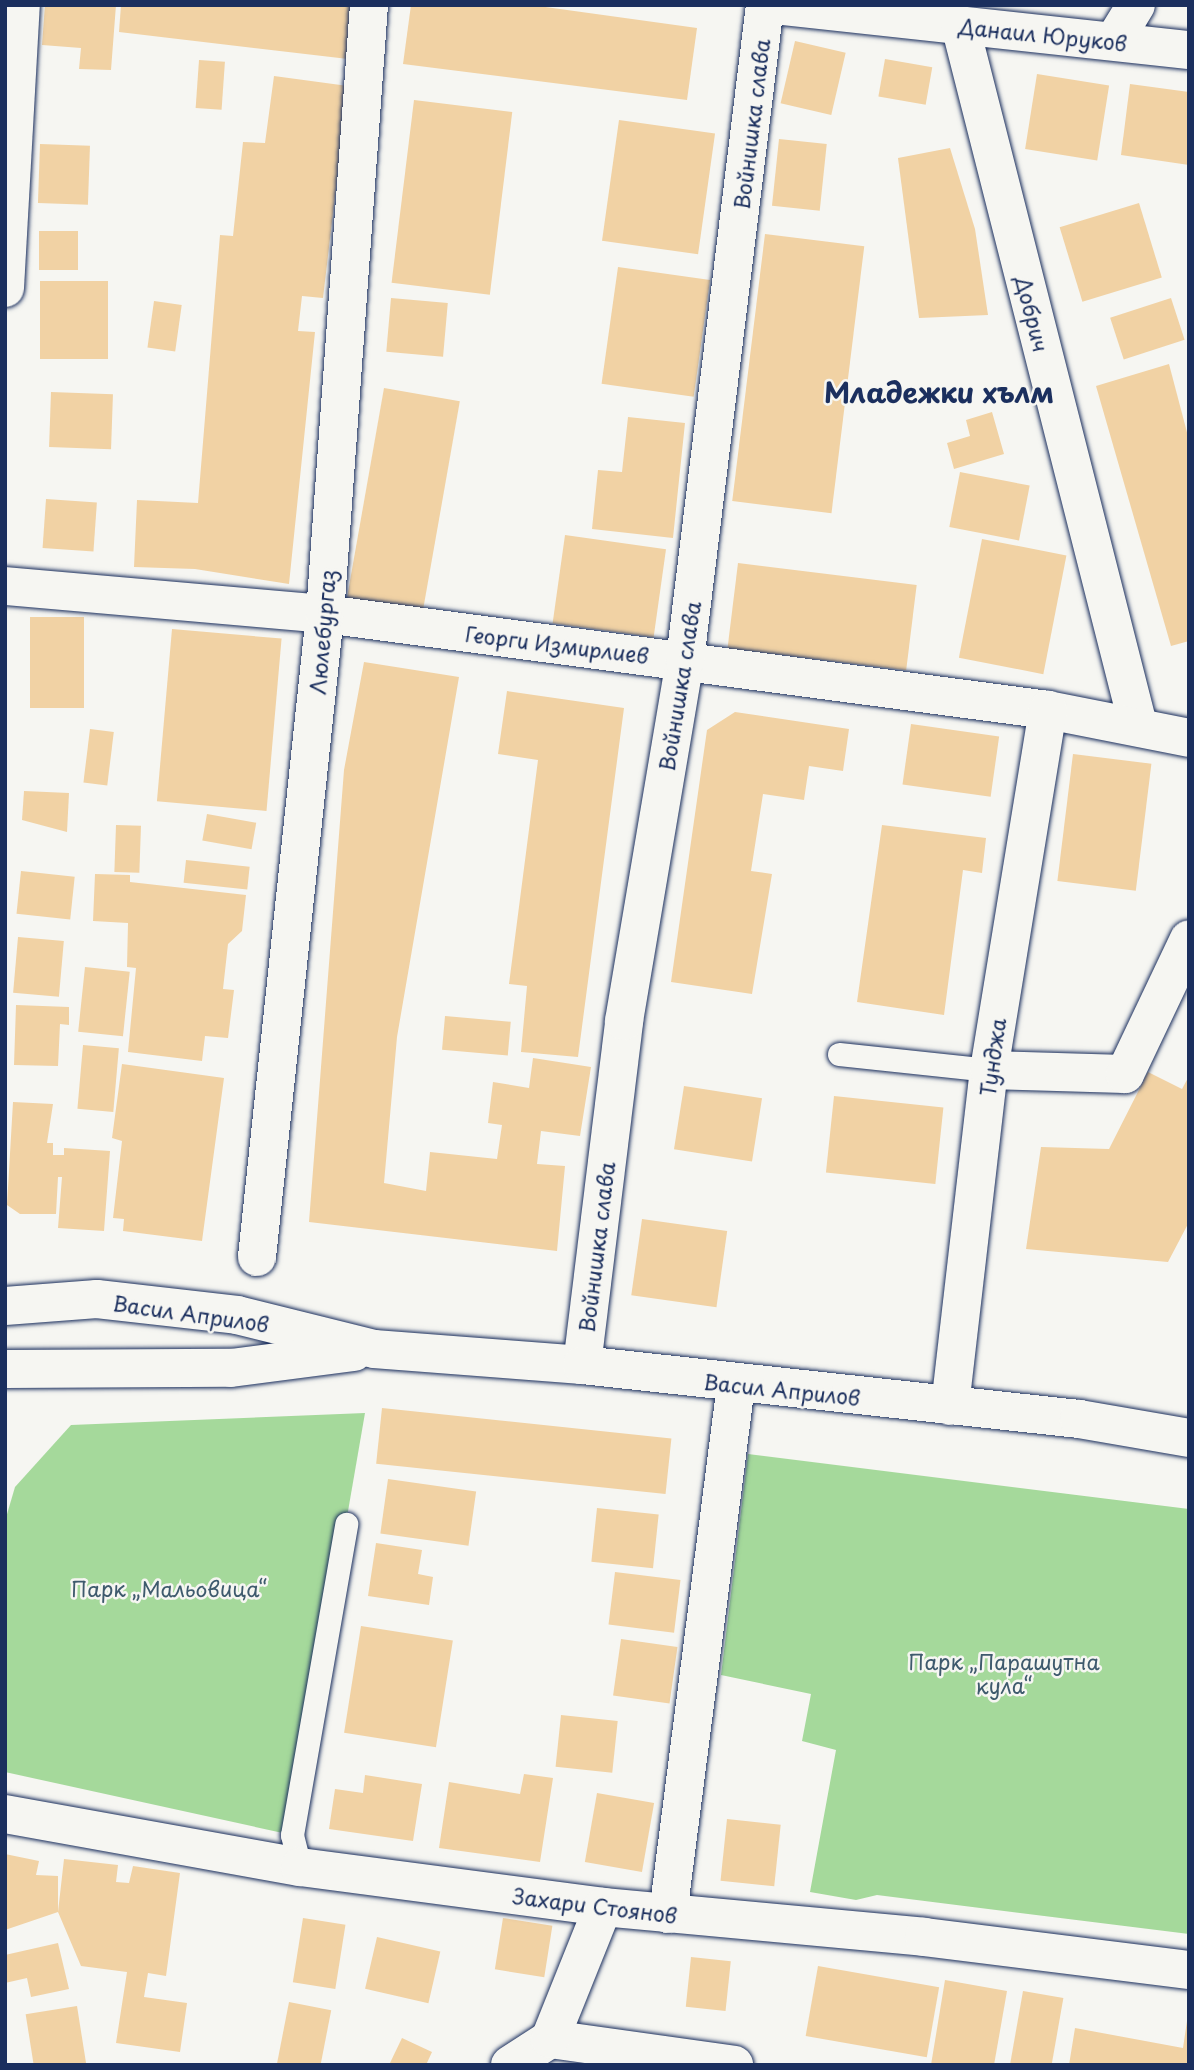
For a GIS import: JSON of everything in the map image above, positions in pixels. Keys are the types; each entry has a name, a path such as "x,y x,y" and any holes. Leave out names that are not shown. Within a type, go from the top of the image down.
{"street":[{"path":"5,288 11,81 21,5"},
{"name":"Люлебургаз","path":"257,1256 325,614 369,5"},
{"name":"Войнишка слава","path":"582,1365 624,1021 685,660 765,5"},
{"name":"Данаил Юруков","path":"773,5 1189,50"},
{"path":"1114,41 1136,5"},
{"name":"Добрич","path":"960,25 1138,725"},
{"name":"Георги Измирлиев","path":"5,586 325,614 685,660 1048,710 1138,725 1189,738"},
{"name":"Тунджа","path":"950,1406 989,1070 1048,710"},
{"path":"989,1070 1125,1074 1189,939"},
{"name":"Васил Априлов","path":"5,1306 97,1299 225,1314 374,1349 582,1365 736,1385 1079,1419 1189,1438"},
{"name":"Васил Априлов","path":"6,1365 231,1368 374,1349"},
{"path":"668,1914 736,1385"},
{"name":"Захари Стоянов","path":"5,1814 300,1867 603,1907 924,1937 1189,1970"},
{"path":"510,2065 550,2039 603,1907"},
{"path":"550,2039 734,2065"}],"lane":[{"path":"839,1054 989,1070"},
{"path":"300,1867 293,1824 346,1524"}],"green space":[{"name":"Парк „Мальовица“","path":"365,1413 292,1835 5,1772 5,1521 15,1487 71,1425"},
{"name":"Парк „Парашутна кула“","path":"748,1454 1189,1509 1189,1934 877,1895 856,1900 810,1892 836,1750 802,1741 811,1694 721,1675"}],"building":[{"path":"45,5 116,5 111,70 79,69 81,48 42,45"},
{"path":"121,5 356,5 348,59 119,32"},
{"path":"411,5 531,5 697,28 687,100 403,64"},
{"path":"795,41 846,53 831,115 781,103"},
{"path":"885,59 932,67 926,105 878,96"},
{"path":"199,60 225,62 222,110 196,108"},
{"path":"1037,74 1109,85 1097,160 1025,149"},
{"path":"274,76 348,86 323,298 302,296 298,331 315,332 289,584 195,569 134,567 137,500 198,503 220,235 233,236 243,142 265,143"},
{"path":"1130,84 1189,92 1189,165 1121,155"},
{"path":"414,100 512,112 490,295 392,283"},
{"path":"619,120 715,133 698,254 602,241"},
{"path":"779,139 827,144 820,211 772,206"},
{"path":"40,144 90,146 88,205 38,203"},
{"path":"950,148 975,229 988,315 919,318 898,158"},
{"path":"1139,203 1162,278 1082,302 1060,227"},
{"path":"39,231 78,231 78,270 39,270"},
{"path":"765,234 864,246 831,513 732,501"},
{"path":"618,267 710,280 694,397 602,384"},
{"path":"40,281 108,281 108,359 40,359"},
{"path":"391,298 448,303 443,357 386,352"},
{"path":"1171,298 1185,340 1124,360 1110,318"},
{"path":"154,301 182,305 175,351 147,348"},
{"path":"1169,364 1189,440 1189,641 1171,646 1096,386"},
{"path":"384,388 460,401 422,613 347,600"},
{"path":"51,392 113,394 111,449 49,447"},
{"path":"992,412 1004,454 954,469 947,443 970,436 966,420"},
{"path":"628,417 685,423 673,538 592,529 598,470 622,472"},
{"path":"960,472 1030,486 1019,541 949,527"},
{"path":"46,499 97,503 93,551 43,548"},
{"path":"565,535 666,549 654,637 553,623"},
{"path":"982,539 1066,555 1043,674 959,658"},
{"path":"738,563 917,585 906,670 728,648"},
{"path":"30,617 84,617 84,708 30,708"},
{"path":"172,629 282,639 267,811 157,801"},
{"path":"364,662 459,677 397,1037 384,1183 426,1191 430,1152 497,1159 502,1125 488,1123 493,1082 529,1088 533,1058 591,1067 580,1136 541,1131 537,1164 565,1166 557,1251 309,1222 344,770"},
{"path":"507,691 624,708 578,1057 521,1052 527,986 509,984 538,760 498,754"},
{"path":"735,712 849,729 843,771 809,766 804,800 763,794 751,871 772,874 752,994 671,982 707,730"},
{"path":"911,724 999,736 991,797 903,784"},
{"path":"90,729 114,732 107,786 83,783"},
{"path":"1073,754 1151,764 1136,891 1057,881"},
{"path":"24,791 69,793 67,832 22,820"},
{"path":"207,814 256,823 252,849 202,841"},
{"path":"116,825 141,826 139,873 114,872"},
{"path":"882,825 986,838 982,873 963,870 944,1015 857,1002"},
{"path":"186,860 250,867 247,890 184,883"},
{"path":"21,871 75,877 70,919 17,914"},
{"path":"95,874 130,875 130,882 246,895 242,931 228,944 223,989 234,990 228,1038 205,1036 202,1061 128,1052 136,968 127,967 128,923 93,921"},
{"path":"18,937 64,941 59,997 13,993"},
{"path":"85,967 130,972 123,1036 78,1032"},
{"path":"16,1005 69,1007 69,1025 60,1024 58,1066 14,1065"},
{"path":"445,1016 511,1022 508,1056 442,1050"},
{"path":"83,1045 119,1048 113,1112 77,1109"},
{"path":"122,1064 224,1078 202,1241 123,1231 124,1219 113,1218 122,1141 112,1138"},
{"path":"1148,1072 1182,1089 1189,1076 1189,1222 1168,1262 1026,1249 1041,1147 1109,1149"},
{"path":"684,1086 762,1098 752,1162 674,1149"},
{"path":"834,1096 943,1107 935,1184 826,1173"},
{"path":"13,1102 53,1104 47,1143 53,1143 53,1155 64,1155 64,1148 110,1151 104,1231 58,1228 62,1177 58,1177 56,1214 20,1214 7,1205"},
{"path":"642,1219 727,1231 716,1307 631,1295"},
{"path":"382,1408 671,1438 666,1494 376,1464"},
{"path":"388,1479 476,1491 468,1546 380,1533"},
{"path":"597,1508 659,1514 653,1568 591,1562"},
{"path":"376,1543 422,1550 418,1574 433,1577 429,1605 368,1596"},
{"path":"615,1572 681,1580 674,1633 609,1625"},
{"path":"361,1626 453,1641 436,1747 344,1733"},
{"path":"621,1639 677,1647 670,1703 613,1695"},
{"path":"561,1715 618,1721 612,1773 556,1767"},
{"path":"524,1774 553,1778 540,1862 439,1848 449,1782 520,1794"},
{"path":"365,1775 422,1784 413,1841 329,1829 335,1789 363,1793"},
{"path":"597,1793 654,1803 642,1872 585,1862"},
{"path":"727,1819 781,1825 774,1886 721,1881"},
{"path":"5,1854 39,1861 36,1875 58,1876 58,1912 5,1930"},
{"path":"64,1859 118,1865 116,1882 129,1883 133,1866 180,1873 166,1976 148,1973 144,1997 187,2003 180,2052 116,2043 127,1972 81,1966 58,1912"},
{"path":"303,1918 345,1925 335,1989 293,1982"},
{"path":"503,1918 552,1926 544,1977 495,1969"},
{"path":"377,1937 440,1952 428,2003 365,1989"},
{"path":"58,1943 69,1989 31,1997 27,1978 5,1983 5,1955"},
{"path":"691,1957 731,1961 726,2011 686,2007"},
{"path":"818,1966 939,1987 927,2057 806,2036"},
{"path":"945,1980 1007,1991 994,2065 931,2065"},
{"path":"1023,1991 1063,1998 1052,2065 1010,2065"},
{"path":"289,2002 331,2010 321,2065 277,2065"},
{"path":"77,2006 86,2065 34,2065 26,2014"},
{"path":"1187,2021 1189,2065 1069,2065 1075,2028 1183,2048"},
{"path":"402,2038 432,2052 426,2065 389,2065"}],"district":[{"name":"Младежки хълм","path":"939,392"}]}
